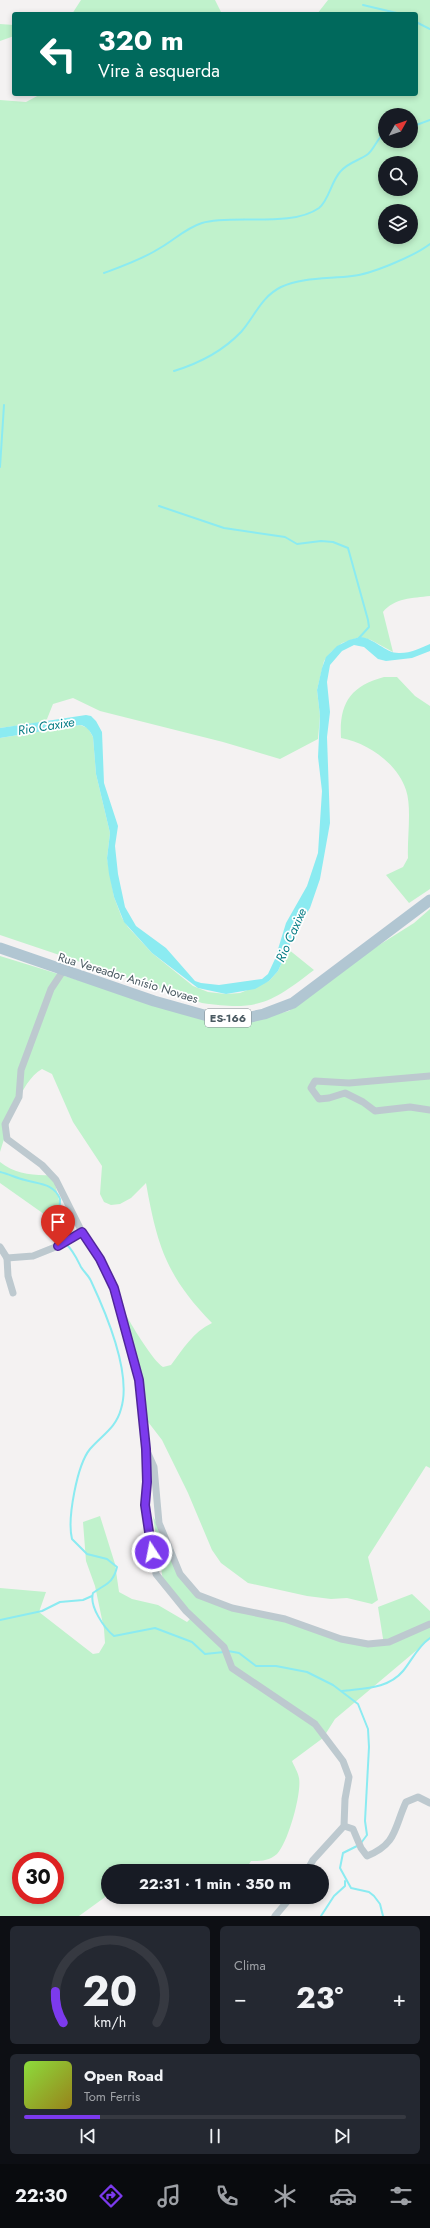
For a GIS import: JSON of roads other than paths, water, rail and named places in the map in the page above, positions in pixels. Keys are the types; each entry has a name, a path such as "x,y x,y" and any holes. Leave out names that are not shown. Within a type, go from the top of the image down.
{"main road":[{"name":"Rua Vereador Anísio Novaes","path":"0,948 63,971 204,1015 237,1020 264,1014 293,1003 430,900"}],"street":[{"path":"63,971 51,989 32,1038 22,1070 18,1097 5,1124 7,1139 42,1165 56,1180 82,1232 100,1259 114,1288 139,1380 146,1449 147,1482 145,1505 156,1574 186,1611 224,1647 226,1656 232,1668 315,1724 343,1760 349,1777 345,1798 344,1826 311,1864"},
{"path":"430,1076 349,1083 315,1081 311,1088 319,1099 329,1098 345,1093 363,1102 375,1111 410,1106 430,1110"},
{"path":"7,1258 33,1256 58,1246 82,1232"},
{"path":"0,1247 7,1258 8,1276 12,1293"},
{"path":"146,1449 154,1467 159,1523 180,1574 198,1595 232,1608 285,1618 341,1639 368,1644 389,1642 430,1624"},
{"path":"344,1826 352,1829 367,1856 380,1851 394,1836 398,1819 406,1802 418,1797 430,1803"},
{"path":"275,1916 285,1904"}],"water":[{"name":"Rio Caxixe","path":"360,637 371,640 385,649 395,653 412,651 430,644 430,651 412,658 386,661 378,659 364,647 354,645 342,651 330,665 327,682 330,712 327,737 330,823 320,879 310,908 296,931 278,971 269,981 255,989 226,994 198,988 152,953 124,922 114,897 109,874 107,858 110,833 96,774 93,737 89,731 85,726 80,725 0,738 0,728 86,715 91,716 96,721 102,732 104,783 118,826 115,846 118,874 125,907 136,926 166,948 195,981 219,985 262,979 268,974 275,959 286,923 307,886 318,853 322,791 318,757 320,716 317,690 322,668 326,657 337,646 349,640"}],"waterway":[{"path":"363,5 393,12"},
{"path":"418,23 430,29"},
{"path":"418,124 430,120"},
{"path":"104,273 147,256 185,231 202,223 229,220 293,218 307,214 322,205 328,196 334,181 343,169 368,154 378,141"},
{"path":"174,371 210,356 234,339 246,326 263,301 281,287 298,281 360,275 404,259 430,244"},
{"path":"0,467 4,405"},
{"path":"159,506 224,528 285,537 297,544 321,541 333,542 348,548 369,627 358,639"},
{"path":"0,1172 45,1185 54,1190 60,1199 59,1228 62,1240"},
{"path":"66,1244 73,1252 81,1267 90,1279 104,1310 116,1344 123,1379 123,1395 119,1416 108,1431 90,1449 85,1457 77,1479 72,1506 72,1539 87,1554 107,1559 117,1567 111,1580 93,1593 92,1598 95,1610 106,1628 114,1636 155,1628 192,1642 205,1654 224,1652"},
{"path":"0,1620 42,1611 60,1602 83,1600 92,1596"},
{"path":"342,1691 375,1687 397,1677 419,1649 430,1638"},
{"path":"228,1651 239,1653 256,1666 276,1666 307,1672 333,1685 358,1704 368,1729 369,1747 365,1821 367,1835 361,1843"},
{"path":"357,1846 343,1853 340,1868 351,1888 369,1892 374,1896 380,1904 383,1916"},
{"path":"321,1916 334,1896 345,1886 345,1881"}]}
